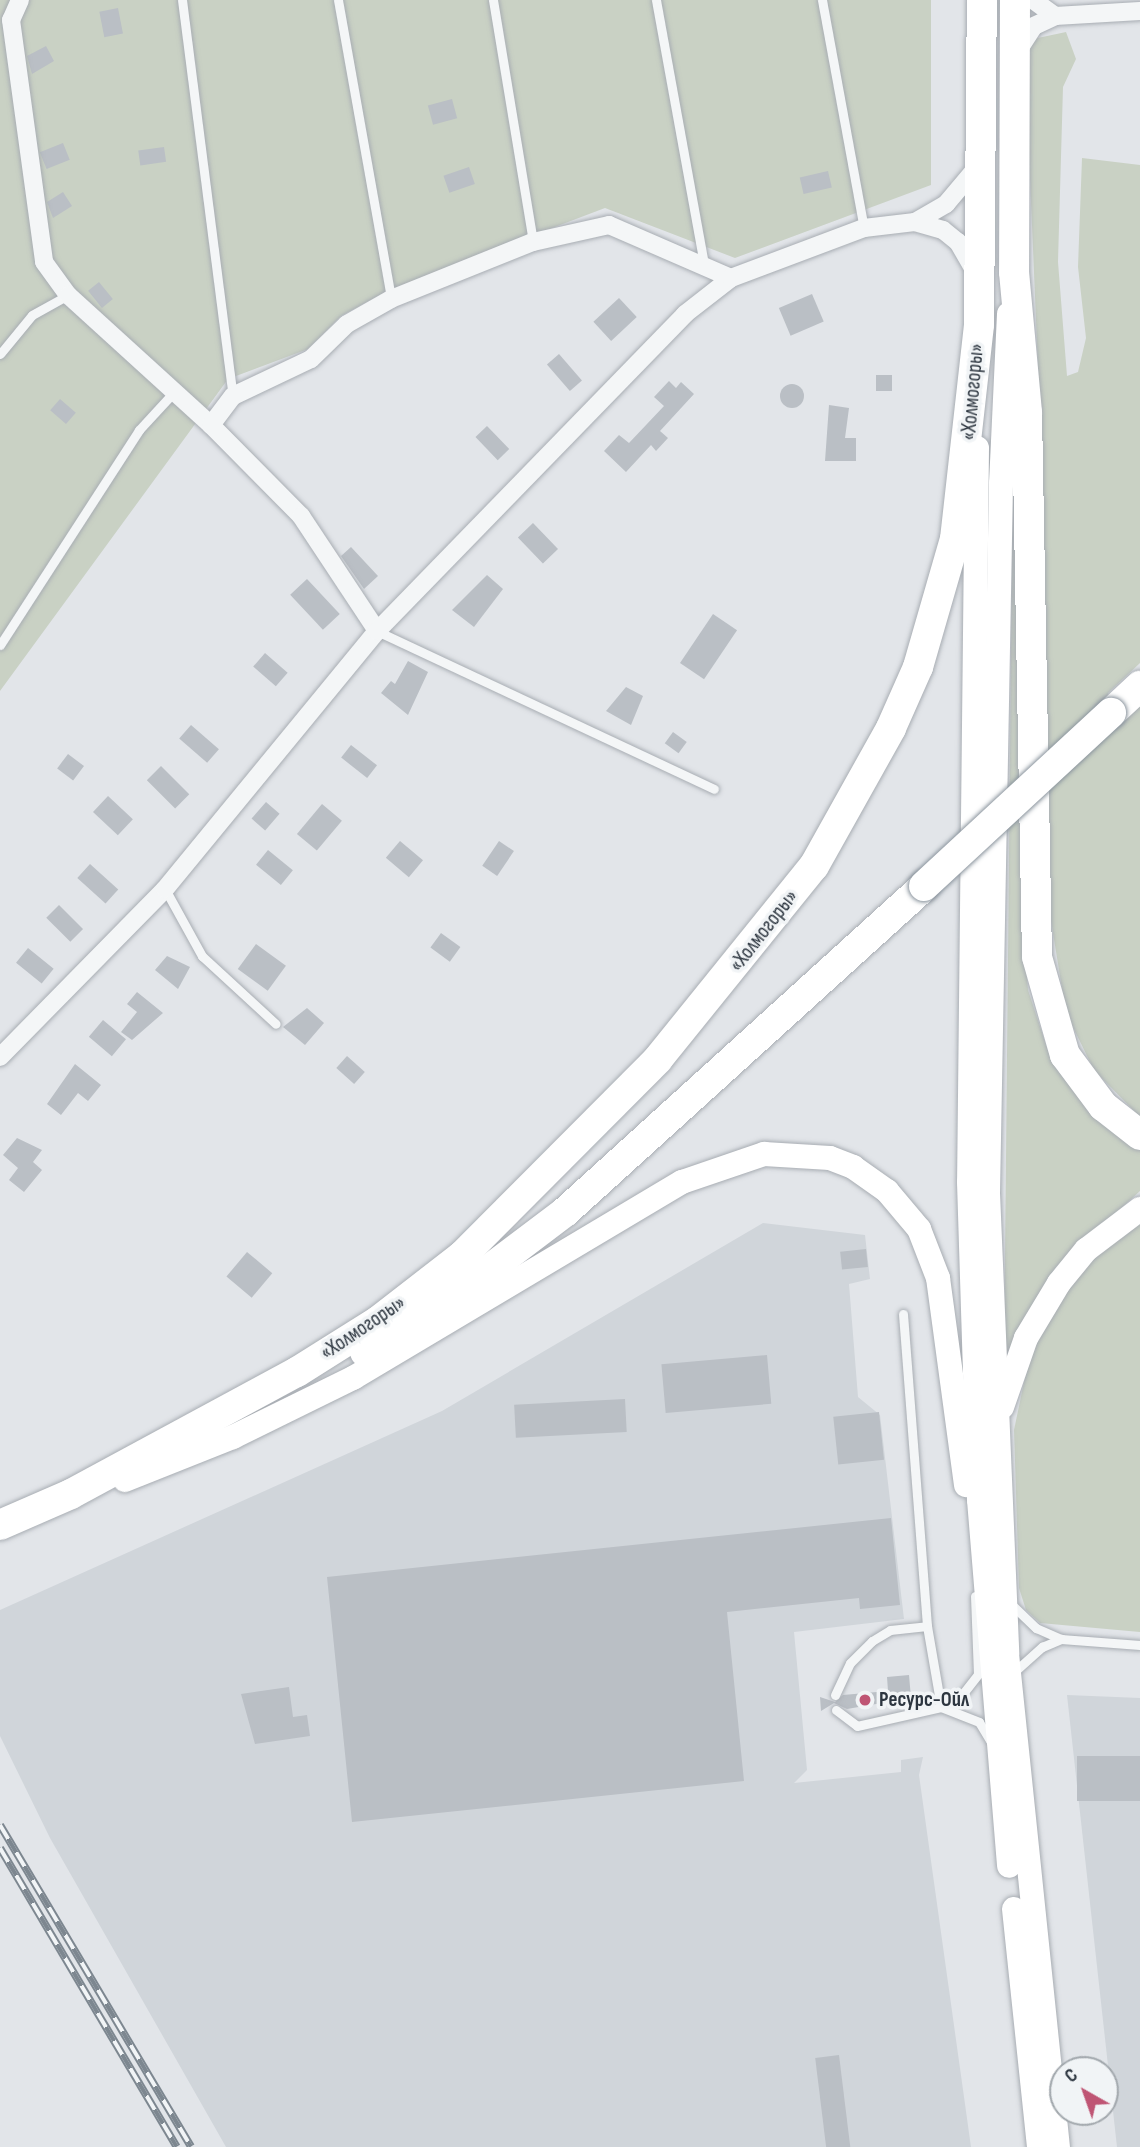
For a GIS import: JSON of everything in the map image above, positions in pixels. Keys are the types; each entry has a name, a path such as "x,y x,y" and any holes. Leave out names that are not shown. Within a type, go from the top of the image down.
{"highway":[{"name":"«Холмогоры»","path":"0,1527 71,1494 297,1372 422,1288 558,1165 747,954 814,866 891,728 918,667 955,539 979,325 978,166 982,0"},
{"name":"«Холмогоры»","path":"1015,0 1014,272 1027,413 1037,957 1065,1055 1103,1106 1140,1135"},
{"name":"«Холмогоры»","path":"0,1527 125,1480 323,1377 504,1259 632,1155 1140,686"}],"main road":[{"path":"1014,272 1002,457 988,1193 996,1439 1009,1678 1058,2147"},
{"path":"979,325 969,1088 981,1521 1001,1783 1039,2147"},
{"path":"125,1480 233,1437 353,1378 682,1182 764,1154 809,1155 841,1162 871,1178 905,1210 930,1252 968,1495 981,1521"},
{"path":"996,1439 1006,1388 1046,1302 1086,1250 1140,1209"}],"street":[{"path":"20,0 6,20 44,262 68,295 211,425 301,516 377,631"},
{"path":"1033,0 1055,16"},
{"path":"1014,58 1034,26 1055,16 1140,10"},
{"path":"915,222 946,204 978,166"},
{"path":"0,1058 165,889 377,631 620,376 731,278 864,228 915,222 943,230 958,242 980,282"},
{"path":"211,425 233,396 311,359 347,324 391,299 533,242 609,225 731,278"}],"lane":[{"path":"182,0 233,396"},
{"path":"338,0 391,299"},
{"path":"492,0 533,242"},
{"path":"656,0 705,265"},
{"path":"822,0 864,228"},
{"path":"0,354 32,314 68,295"},
{"path":"0,645 139,430 173,393"},
{"path":"377,631 714,789"},
{"path":"165,889 202,956 276,1024"},
{"path":"903,1314 928,1626 940,1707"},
{"path":"836,1710 841,1719 857,1726 940,1707 961,1696 978,1674 975,1593 984,1565"},
{"path":"1003,1595 1036,1628 1061,1639 1140,1645"},
{"path":"835,1695 850,1663 872,1641 890,1630 928,1626"},
{"path":"1009,1678 1024,1660 1061,1639"},
{"path":"940,1707 979,1722 993,1745 1001,1783"}],"shaded area":[{"path":"0,0 931,0 931,185 735,258 605,208 389,290 341,316 308,349 228,379 0,691"},
{"path":"1066,32 1076,59 1063,87 1058,262 1067,376 1078,372 1086,338 1078,267 1082,158 1140,165 1140,663 1108,693 1116,728 1140,706 1140,1117 1094,1070 1066,1013 1047,896 1043,486 1025,59 1033,39"},
{"path":"1017,453 1021,910 1028,990 1048,1051 1087,1110 1140,1148 1140,1191 1056,1267 1004,1359 1013,454"},
{"path":"1140,1220 1140,1632 1040,1623 1026,1610 1019,1588 1014,1430 1028,1363 1047,1317 1084,1266"},
{"path":"763,1223 865,1235 870,1279 849,1284 858,1397 880,1415 904,1619 794,1632 807,1770 794,1783 901,1772 901,1760 923,1757 919,1775 971,2147 226,2147 50,1838 0,1736 0,1610 442,1411"},
{"path":"1067,1695 1140,1698 1140,2147 1117,2147 1115,2126 1119,2126 1119,2056 1107,2056"}],"building":[{"path":"118,8 123,34 104,37 99,12"},
{"path":"46,46 54,61 32,74 27,56"},
{"path":"452,99 457,118 433,125 428,105"},
{"path":"63,143 70,160 47,169 40,152"},
{"path":"164,147 166,162 140,165 138,151"},
{"path":"469,167 475,184 449,193 443,176"},
{"path":"828,171 832,188 804,194 800,178"},
{"path":"63,192 72,206 53,218 47,202"},
{"path":"99,282 113,299 102,308 88,291"},
{"path":"812,294 824,322 791,336 779,308"},
{"path":"619,298 637,317 611,341 593,322"},
{"path":"559,354 582,380 570,391 547,364"},
{"path":"876,375 892,375 892,391 876,391"},
{"path":"669,381 676,388 681,382 694,394 660,431 668,438 656,451 651,445 626,472 604,451 619,435 629,443 664,406 654,397"},
{"path":"792,384 800,388 804,396 800,404 792,408 784,404 780,396 784,388"},
{"path":"60,399 76,413 66,424 50,410"},
{"path":"829,405 849,408 845,438 856,438 856,461 825,461"},
{"path":"487,426 509,449 498,460 475,437"},
{"path":"533,523 558,549 543,563 518,538"},
{"path":"351,547 378,576 364,589 341,556"},
{"path":"487,575 503,589 474,627 452,610"},
{"path":"307,579 340,614 323,630 290,595"},
{"path":"713,614 737,630 704,679 680,663"},
{"path":"265,653 288,673 276,686 253,667"},
{"path":"408,661 428,672 408,715 381,693 391,681 395,684"},
{"path":"626,687 643,696 631,725 606,711"},
{"path":"191,725 219,749 207,763 179,739"},
{"path":"673,732 687,742 679,753 665,743"},
{"path":"351,745 377,765 367,778 341,758"},
{"path":"68,754 84,766 73,780 57,768"},
{"path":"161,766 189,794 175,808 147,780"},
{"path":"108,796 133,819 118,835 93,812"},
{"path":"266,802 280,814 265,830 252,819"},
{"path":"322,804 342,821 317,851 297,834"},
{"path":"400,841 423,860 409,877 386,858"},
{"path":"499,841 514,851 497,876 482,866"},
{"path":"268,850 293,870 281,885 256,865"},
{"path":"90,864 118,889 106,904 77,878"},
{"path":"59,905 83,929 70,942 46,918"},
{"path":"441,933 460,947 450,962 430,948"},
{"path":"256,944 286,966 268,991 238,969"},
{"path":"28,948 54,969 42,984 16,963"},
{"path":"167,956 190,967 178,989 155,970"},
{"path":"137,992 163,1013 132,1040 121,1032 137,1012 127,1004"},
{"path":"307,1008 324,1023 305,1045 283,1027"},
{"path":"103,1020 126,1039 112,1056 89,1037"},
{"path":"347,1056 365,1072 354,1084 336,1068"},
{"path":"75,1064 101,1085 88,1101 78,1093 61,1115 47,1104"},
{"path":"17,1138 42,1150 33,1162 42,1170 24,1192 9,1180 18,1168 3,1155"},
{"path":"866,1249 868,1267 842,1270 840,1252"},
{"path":"247,1252 272,1273 252,1298 226,1277"},
{"path":"767,1355 771,1404 666,1413 661,1364"},
{"path":"625,1399 627,1432 516,1438 514,1405"},
{"path":"879,1412 884,1460 838,1465 833,1417"},
{"path":"891,1518 900,1605 860,1609 859,1598 727,1612 744,1781 352,1822 327,1577"},
{"path":"909,1675 911,1698 847,1709 834,1703 821,1711 820,1697 835,1702 843,1695 888,1691 887,1677"},
{"path":"289,1687 293,1717 307,1715 310,1736 255,1744 241,1694"},
{"path":"1077,1756 1140,1756 1140,1801 1077,1801"},
{"path":"839,2055 850,2147 826,2147 815,2058"}],"railway":[{"path":"0,1825 191,2147"},
{"path":"0,1848 177,2147"}],"place":[{"name":"Ресурс-Ойл","path":"865,1700"}]}
